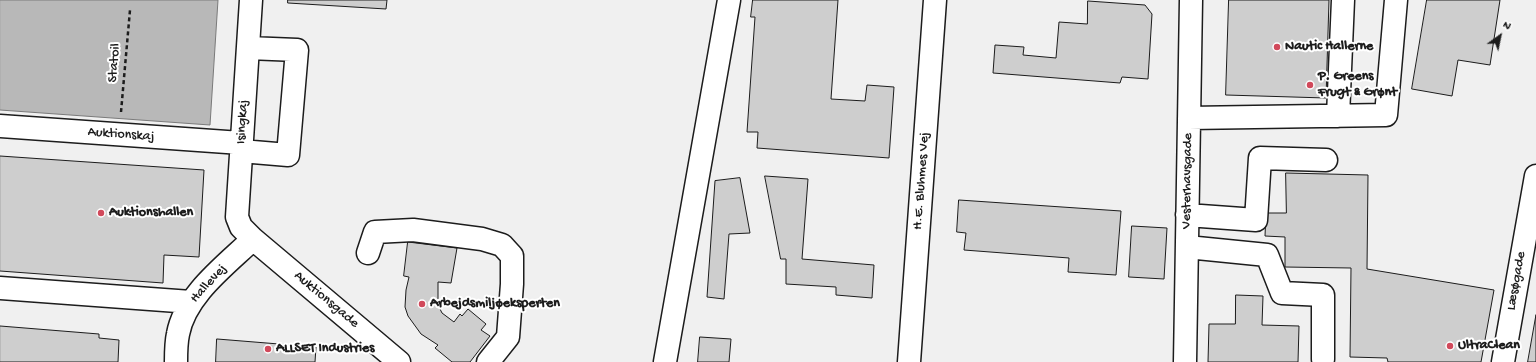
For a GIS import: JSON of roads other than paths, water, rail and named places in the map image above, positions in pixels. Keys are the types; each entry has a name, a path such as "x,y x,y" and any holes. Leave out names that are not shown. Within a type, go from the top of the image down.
{"street":[{"name":"Isingkaj","path":"251,0 237,217 241,227 253,238"},
{"path":"665,362 730,0"},
{"name":"H.E. Bluhmes Vej","path":"909,362 935,0"},
{"name":"Vesterhavsgade","path":"1185,362 1191,0"},
{"path":"1338,116 1343,0"},
{"path":"1189,118 1386,115 1396,0"},
{"name":"Auktionskaj","path":"0,126 241,147 288,155 297,50 248,48"},
{"path":"1187,215 1256,220 1260,158 1326,160"},
{"name":"Læsøgade","path":"1503,362 1536,176"},
{"path":"368,253 375,232 413,230 482,239 502,245 512,256 512,284 508,337 488,362"},
{"name":"Hallevej","path":"176,362 178,334 184,316 191,302 206,284 253,238"},
{"name":"Auktionsgade","path":"253,238 399,362"},
{"path":"1187,247 1267,255 1282,293 1322,295 1323,359"},
{"path":"0,288 191,302"}],"place":[{"name":"Nautic Hallerne","path":"1277,47"},
{"name":"P. Greens Frugt & Grønt","path":"1310,85"},
{"name":"Auktionshallen","path":"101,213"},
{"name":"Arbejdsmiljøeksperten","path":"422,304"},
{"name":"UltraClean","path":"1450,346"},
{"name":"ALLSET Industries","path":"268,349"}]}
